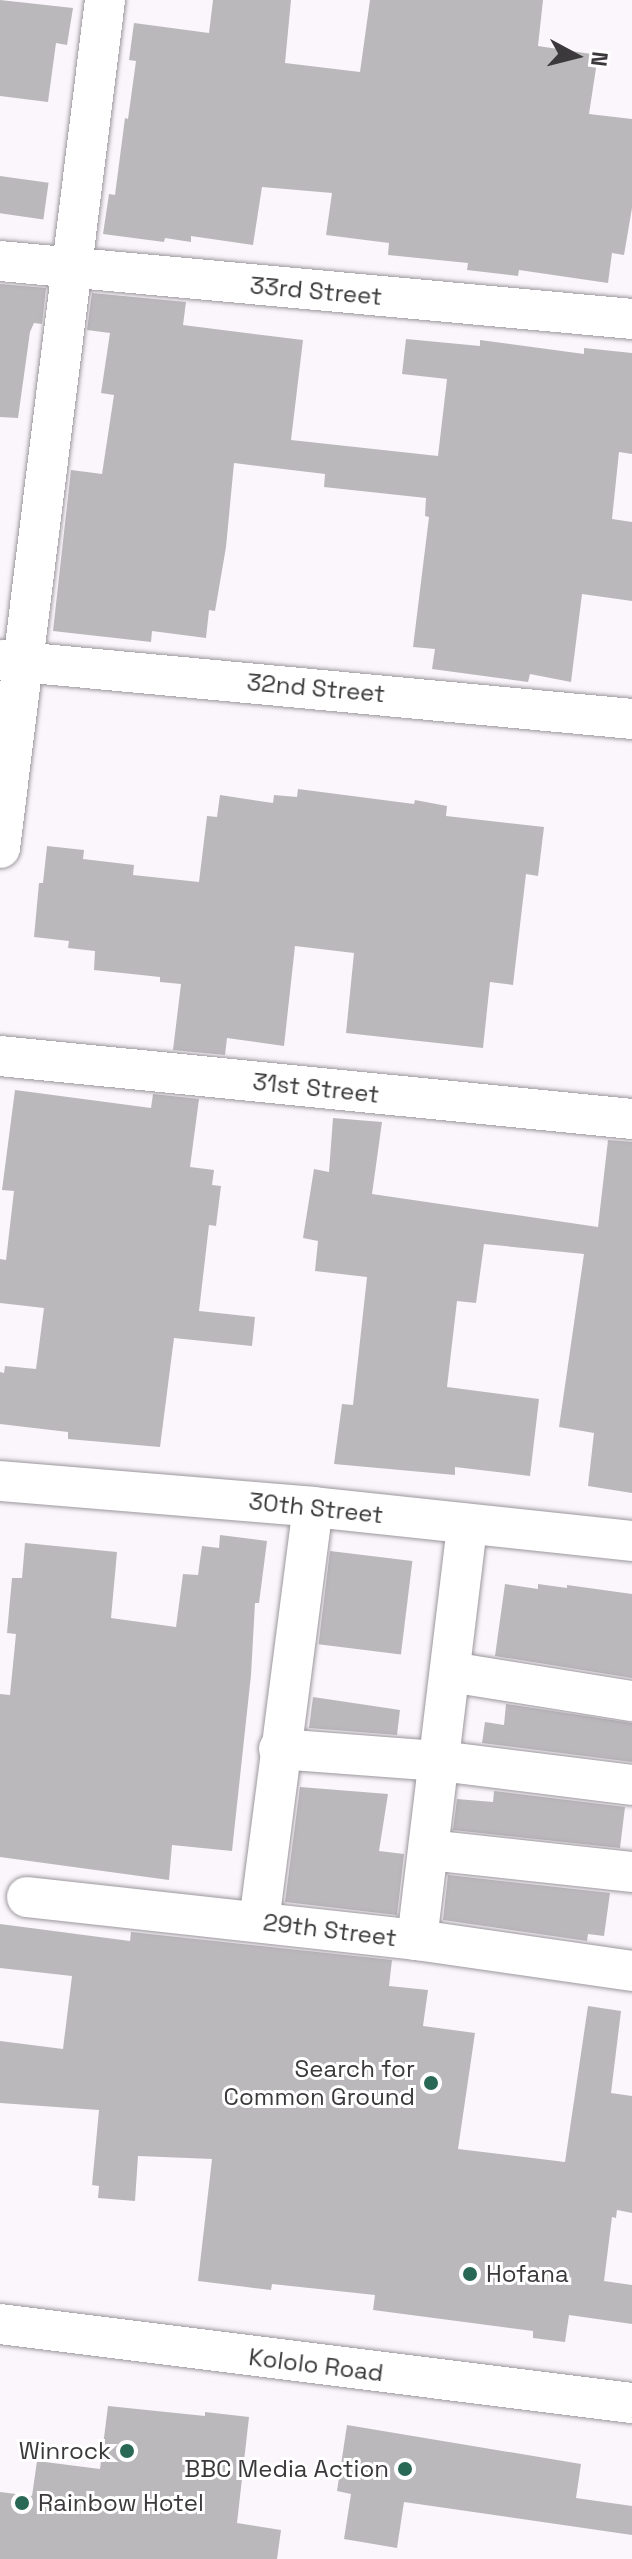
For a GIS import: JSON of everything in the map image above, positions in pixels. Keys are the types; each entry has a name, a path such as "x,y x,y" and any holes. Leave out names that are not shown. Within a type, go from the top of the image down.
{"street":[{"path":"0,848 11,661 70,270 105,0"},
{"name":"33rd Street","path":"0,261 70,270 632,319"},
{"name":"32nd Street","path":"11,661 632,719"},
{"name":"31st Street","path":"0,1056 632,1119"},
{"name":"30th Street","path":"0,1481 313,1507 632,1541"},
{"path":"259,1922 279,1749 313,1507"},
{"path":"417,1940 467,1524"},
{"path":"450,1672 632,1701"},
{"path":"279,1749 440,1761 632,1785"},
{"path":"429,1850 632,1872"},
{"name":"29th Street","path":"27,1897 417,1940 632,1971"},
{"name":"Kololo Road","path":"0,2324 632,2403"}],"building":[{"path":"0,0 73,8 67,45 56,43 48,102 0,96"},
{"path":"213,0 291,0 285,63 360,72 370,0 543,0 538,46 598,55 589,114 632,119 632,208 624,255 612,253 608,283 519,270 518,276 467,270 468,263 388,255 389,243 326,235 332,193 262,187 253,245 191,236 191,242 165,238 164,242 103,234 109,194 115,195 125,118 128,119 136,61 129,60 134,23 209,33"},
{"path":"0,176 49,183 43,219 0,213"},
{"path":"0,284 46,288 42,324 34,323 30,332 18,418 0,417"},
{"path":"92,293 186,302 183,325 303,340 291,440 438,456 447,379 402,374 406,339 480,346 480,340 584,354 584,348 632,353 632,454 619,452 612,519 632,522 632,601 582,594 571,682 530,674 528,682 432,669 435,649 413,647 429,517 425,516 426,498 324,487 325,474 234,463 226,547 215,611 209,610 206,638 152,631 151,642 53,631 71,470 102,474 114,395 101,393 110,333 87,330"},
{"path":"298,789 414,804 415,800 447,806 446,816 544,827 538,876 526,874 513,985 490,982 483,1048 346,1033 354,953 295,946 284,1046 227,1038 225,1055 173,1050 181,984 160,982 160,977 94,970 95,951 68,948 69,941 34,937 39,883 43,883 47,846 84,850 83,859 134,865 133,875 199,882 207,816 217,817 220,795 273,803 274,795 297,797"},
{"path":"15,1090 151,1108 153,1094 199,1099 190,1167 214,1170 212,1185 221,1186 216,1226 209,1225 199,1311 255,1317 252,1346 174,1338 160,1447 68,1439 68,1432 0,1424 0,1372 4,1373 5,1366 36,1369 44,1308 0,1303 0,1259 6,1260 14,1191 2,1190"},
{"path":"333,1118 382,1122 372,1194 598,1227 608,1140 632,1142 632,1493 588,1486 594,1433 559,1427 584,1254 484,1244 476,1303 457,1301 447,1387 539,1399 530,1476 455,1467 455,1475 334,1464 342,1404 353,1405 367,1277 315,1271 318,1241 303,1238 314,1169 329,1172"},
{"path":"220,1535 267,1541 259,1603 255,1603 251,1675 232,1851 172,1845 169,1880 0,1857 0,1694 10,1695 16,1634 7,1633 12,1578 22,1578 25,1543 117,1552 111,1618 176,1627 183,1574 198,1575 202,1546 219,1548"},
{"path":"330,1551 412,1561 401,1654 319,1644"},
{"path":"505,1584 538,1589 538,1584 567,1588 567,1585 632,1594 632,1678 495,1656"},
{"path":"313,1697 400,1710 397,1735 309,1728"},
{"path":"506,1704 632,1723 632,1762 482,1743 485,1722 504,1725"},
{"path":"300,1787 388,1794 379,1851 404,1854 397,1915 285,1902"},
{"path":"494,1791 625,1807 620,1848 453,1830 457,1799 493,1802"},
{"path":"448,1875 610,1893 604,1936 588,1934 587,1941 443,1920"},
{"path":"0,1924 130,1941 131,1932 392,1960 389,1986 428,1990 423,2026 475,2033 458,2149 565,2162 588,2006 621,2011 611,2093 632,2096 632,2213 617,2210 616,2218 612,2217 604,2281 632,2285 632,2324 569,2315 565,2342 533,2338 533,2331 373,2310 375,2295 272,2284 271,2290 198,2281 212,2159 138,2156 135,2201 98,2198 99,2186 92,2185 99,2110 0,2103 0,2041 63,2049 72,1976 0,1968"},
{"path":"108,2406 205,2416 205,2412 249,2417 237,2523 281,2530 277,2559 0,2559 0,2492 32,2496 37,2461 100,2469"},
{"path":"347,2425 581,2464 576,2498 632,2506 632,2535 404,2502 397,2548 344,2539 351,2494 337,2491"}],"place":[{"name":"Search for Common Ground","path":"431,2083"},
{"name":"Hofana","path":"470,2274"},
{"name":"Winrock","path":"127,2451"},
{"name":"BBC Media Action","path":"405,2469"},
{"name":"Rainbow Hotel","path":"22,2503"}]}
